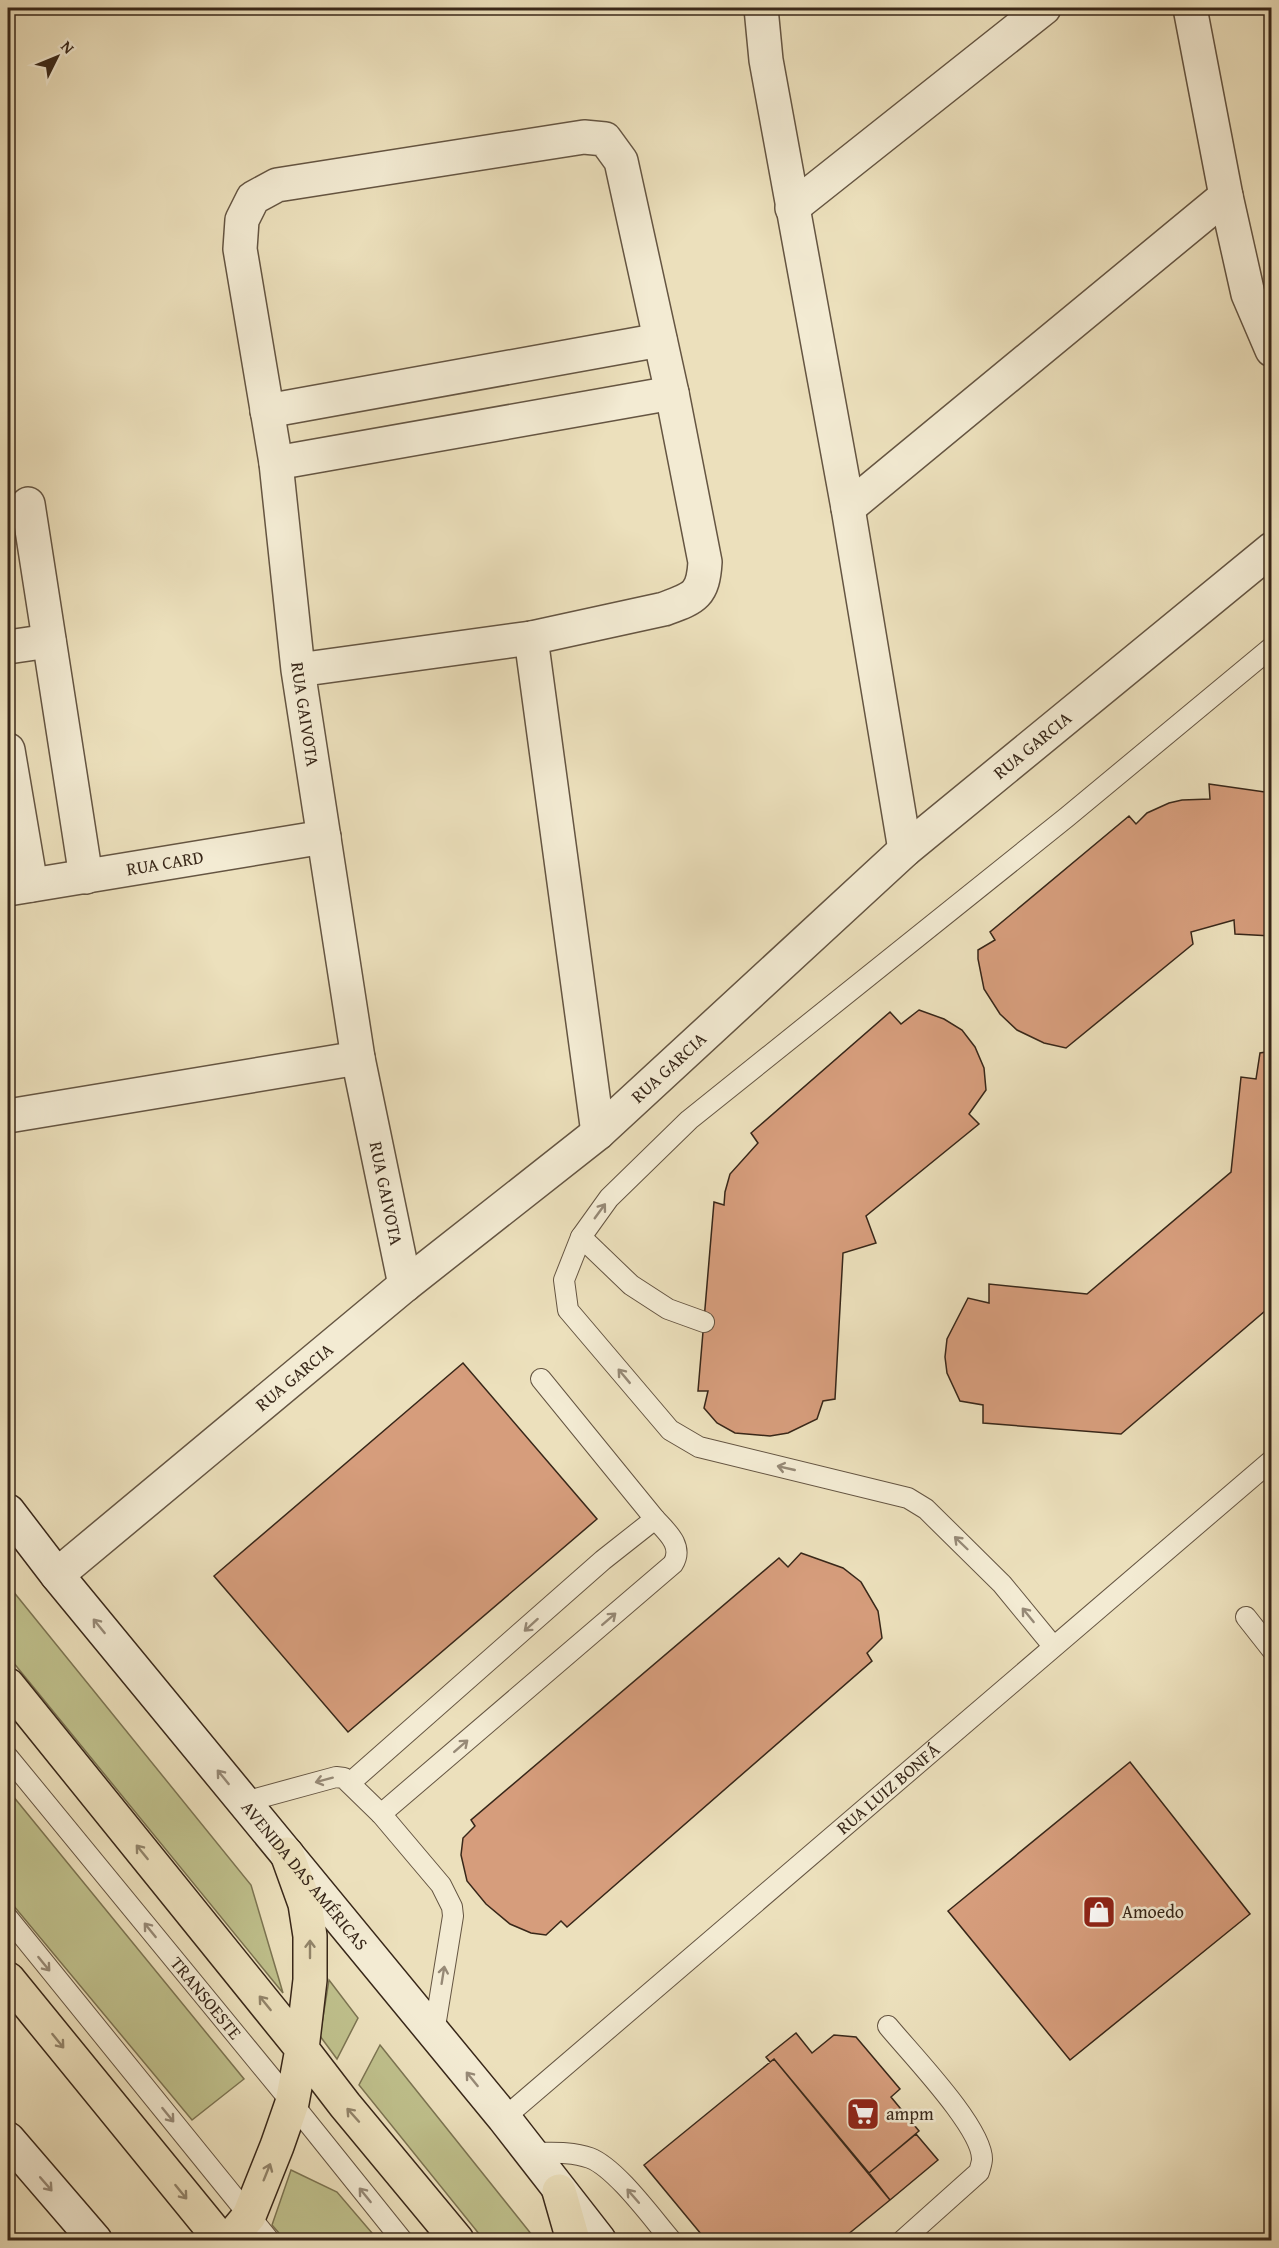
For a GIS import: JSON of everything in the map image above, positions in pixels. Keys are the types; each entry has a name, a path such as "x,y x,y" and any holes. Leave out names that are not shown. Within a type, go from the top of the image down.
{"highway":[{"path":"8,1685 457,2241"},
{"path":"249,2232 292,2103 302,2049 310,1980 310,1936 305,1904 287,1854"},
{"path":"8,1979 221,2241"},
{"path":"559,2191 573,2241"}],"street":[{"path":"761,8 766,60 848,508 905,850"},
{"path":"792,208 1044,8"},
{"path":"1190,8 1226,196 1248,294 1272,350"},
{"name":"RUA GAIVOTA","path":"405,1285 358,1058 298,669 276,463 240,249 242,220 253,198 277,185 584,137 604,139 621,161 672,393 705,562 704,581 696,594 686,602 664,609 531,638"},
{"path":"848,508 1226,196"},
{"path":"267,411 660,340"},
{"path":"276,463 672,393"},
{"path":"28,504 86,877"},
{"name":"RUA GARCIA","path":"57,1575 405,1285 598,1133 905,850 1272,549"},
{"path":"298,669 531,638 598,1133"},
{"path":"8,647 49,641"},
{"path":"8,750 19,887"},
{"name":"RUA CARD","path":"19,887 324,837"},
{"path":"8,1116 358,1058"},
{"name":"AVENIDA DAS AMÉRICAS","path":"8,1511 57,1575 504,2118 598,2241"},
{"path":"8,2139 95,2241"}],"lane":[{"path":"1053,1646 1002,1584 926,1509 908,1498 699,1447 670,1430 568,1310 564,1280 581,1236 609,1198 689,1120 1067,817 1272,647"},
{"path":"581,1236 631,1285 668,1309 704,1322"},
{"path":"381,1814 673,1564 676,1558 675,1542 541,1379"},
{"name":"RUA LUIZ BONFÁ","path":"504,2118 1272,1460"},
{"path":"351,1782 603,1560 656,1519"},
{"path":"1246,1617 1272,1650"},
{"name":"TRANSOESTE","path":"8,1757 292,2103 402,2241"},
{"path":"244,1802 336,1776 351,1782 441,1885 452,1906 453,1916 434,2033"},
{"path":"8,1918 249,2232"},
{"path":"888,2026 964,2116 975,2135 982,2158 979,2172 903,2241"},
{"path":"530,2153 570,2153 592,2158 622,2184 671,2241"}],"green space":[{"path":"8,1585 251,1885 283,1993 8,1656"},
{"path":"8,1790 244,2079 192,2120 8,1899"},
{"path":"329,1980 358,2018 337,2059 320,2036"},
{"path":"380,2045 536,2240 484,2240 359,2085"},
{"path":"291,2170 337,2192 378,2240 285,2240 272,2225"}],"building":[{"path":"1209,784 1272,793 1272,936 1235,934 1234,920 1191,932 1193,944 1066,1048 1044,1043 1017,1030 1000,1014 984,989 978,950 995,940 990,932 1129,816 1136,824 1147,813 1169,803 1210,799"},
{"path":"919,1010 944,1019 962,1030 975,1047 984,1068 986,1090 969,1114 979,1124 866,1216 876,1243 843,1253 835,1399 823,1401 817,1419 788,1433 770,1436 735,1433 717,1423 704,1408 708,1391 698,1391 714,1202 724,1205 730,1174 758,1143 751,1133 890,1012 901,1024"},
{"path":"1272,1051 1272,1305 1121,1434 983,1423 983,1405 960,1401 947,1373 945,1357 947,1339 968,1298 989,1303 989,1284 1087,1294 1231,1172 1241,1077 1256,1079 1260,1053"},
{"path":"463,1363 597,1519 348,1732 214,1576"},
{"path":"801,1553 843,1568 861,1582 878,1611 882,1638 867,1653 872,1661 567,1927 561,1921 546,1935 531,1933 510,1924 486,1904 467,1881 461,1855 463,1838 475,1826 471,1820 779,1558 788,1567"},
{"name":"Amoedo","path":"1130,1762 1250,1914 1070,2060 948,1911"},
{"name":"ampm","path":"796,2033 812,2053 834,2035 856,2037 900,2089 891,2097 919,2131 869,2173 774,2059 770,2062 766,2057"},
{"path":"774,2059 890,2200 841,2240 706,2240 644,2165"},
{"path":"916,2134 938,2160 890,2200 869,2173"}],"place":[{"name":"Amoedo","path":"1099,1912"},
{"name":"ampm","path":"863,2114"}]}
